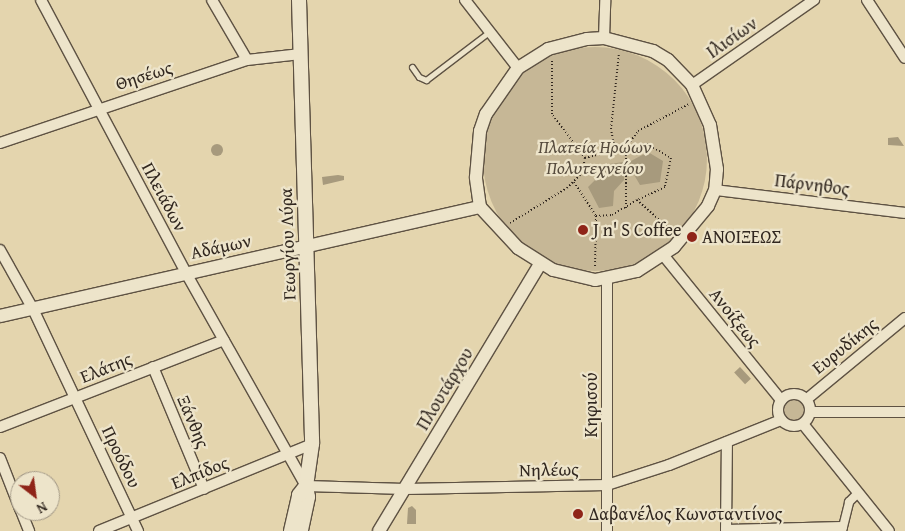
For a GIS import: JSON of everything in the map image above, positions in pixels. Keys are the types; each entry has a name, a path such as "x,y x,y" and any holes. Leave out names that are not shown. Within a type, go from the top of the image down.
{"main road":[{"name":"Γεωργίου Λύρα","path":"299,0 312,444 306,486 308,497 301,531"},
{"name":"Γεωργίου Λύρα","path":"291,531 298,495 306,486"}],"street":[{"name":"Πλειάδων","path":"41,0 186,272 286,455 306,486"},
{"path":"212,0 247,60"},
{"path":"465,0 518,68"},
{"path":"604,38 605,0"},
{"name":"Ιλισίων","path":"692,85 814,0"},
{"path":"880,0 869,4 905,58"},
{"path":"604,38 620,40 654,51 692,85 700,98 716,150 715,190 708,206 682,239 664,256 637,271 601,280 566,275 540,264 499,230 480,207 476,177 480,131 494,98 518,68 548,49 587,39 604,38"},
{"name":"Θησέως","path":"0,143 247,60 301,54"},
{"name":"Πάρνηθος","path":"715,190 905,213"},
{"name":"Αδάμων","path":"0,316 186,272 480,207"},
{"name":"Προόδου","path":"0,250 33,309 138,531"},
{"name":"Ανοίξεως","path":"664,256 782,400"},
{"name":"Πλουτάρχου","path":"379,531 540,264"},
{"name":"Κηφισού","path":"601,280 607,531"},
{"name":"Ευρυδίκης","path":"806,399 905,318"},
{"name":"Ελάτης","path":"0,427 224,340"},
{"name":"Ξάνθης","path":"153,367 204,489"},
{"path":"797,394 806,399 811,412 803,424 791,426 781,420 778,410 782,400 797,394"},
{"path":"811,412 905,412"},
{"name":"Νηλέως","path":"306,486 405,489 607,485 727,442 781,420"},
{"path":"803,424 889,531"},
{"path":"727,442 726,530 842,529 849,502 858,493"},
{"name":"Ελπίδος","path":"99,531 312,444"},
{"path":"0,458 10,484"}],"lane":[{"path":"412,67 419,78 426,80 489,32"}],"path":[{"path":"616,150 611,129 620,40"},
{"path":"499,230 574,182 582,173 585,158 552,114 554,81 548,49"},
{"path":"626,208 626,147 638,132 700,98"},
{"path":"585,158 626,147 647,144 671,158 665,187 637,200 612,215 596,216"},
{"path":"574,182 596,216 601,280"},
{"path":"637,200 682,239"}],"green space":[{"name":"Πλατεία Ηρώων Πολυτεχνείου","path":"595,47 617,49 648,60 674,80 694,106 705,137 707,159 705,181 694,212 674,238 648,258 617,269 595,271 573,269 542,258 516,238 496,212 485,181 483,159 485,137 496,106 516,80 542,60 573,49"},
{"path":"794,400 802,403 805,411 802,419 794,422 786,419 783,411 786,403"}],"shaded area":[{"path":"898,137 904,146 888,145 888,138"},
{"path":"217,144 223,150 217,156 211,150"},
{"path":"648,152 663,161 660,182 640,185 633,173 624,173 624,180 614,191 613,206 599,208 588,187 601,174 602,165 631,161"},
{"path":"344,176 344,180 323,185 322,177"},
{"path":"740,367 751,379 745,384 734,372"},
{"path":"412,506 416,510 416,524 407,524 408,508"}],"place":[{"name":"J n' S Coffee","path":"583,230"},
{"name":"ΑΝΟΙΞΕΩΣ","path":"692,237"},
{"name":"Δαβανέλος Κωνσταντίνος","path":"578,514"}]}
